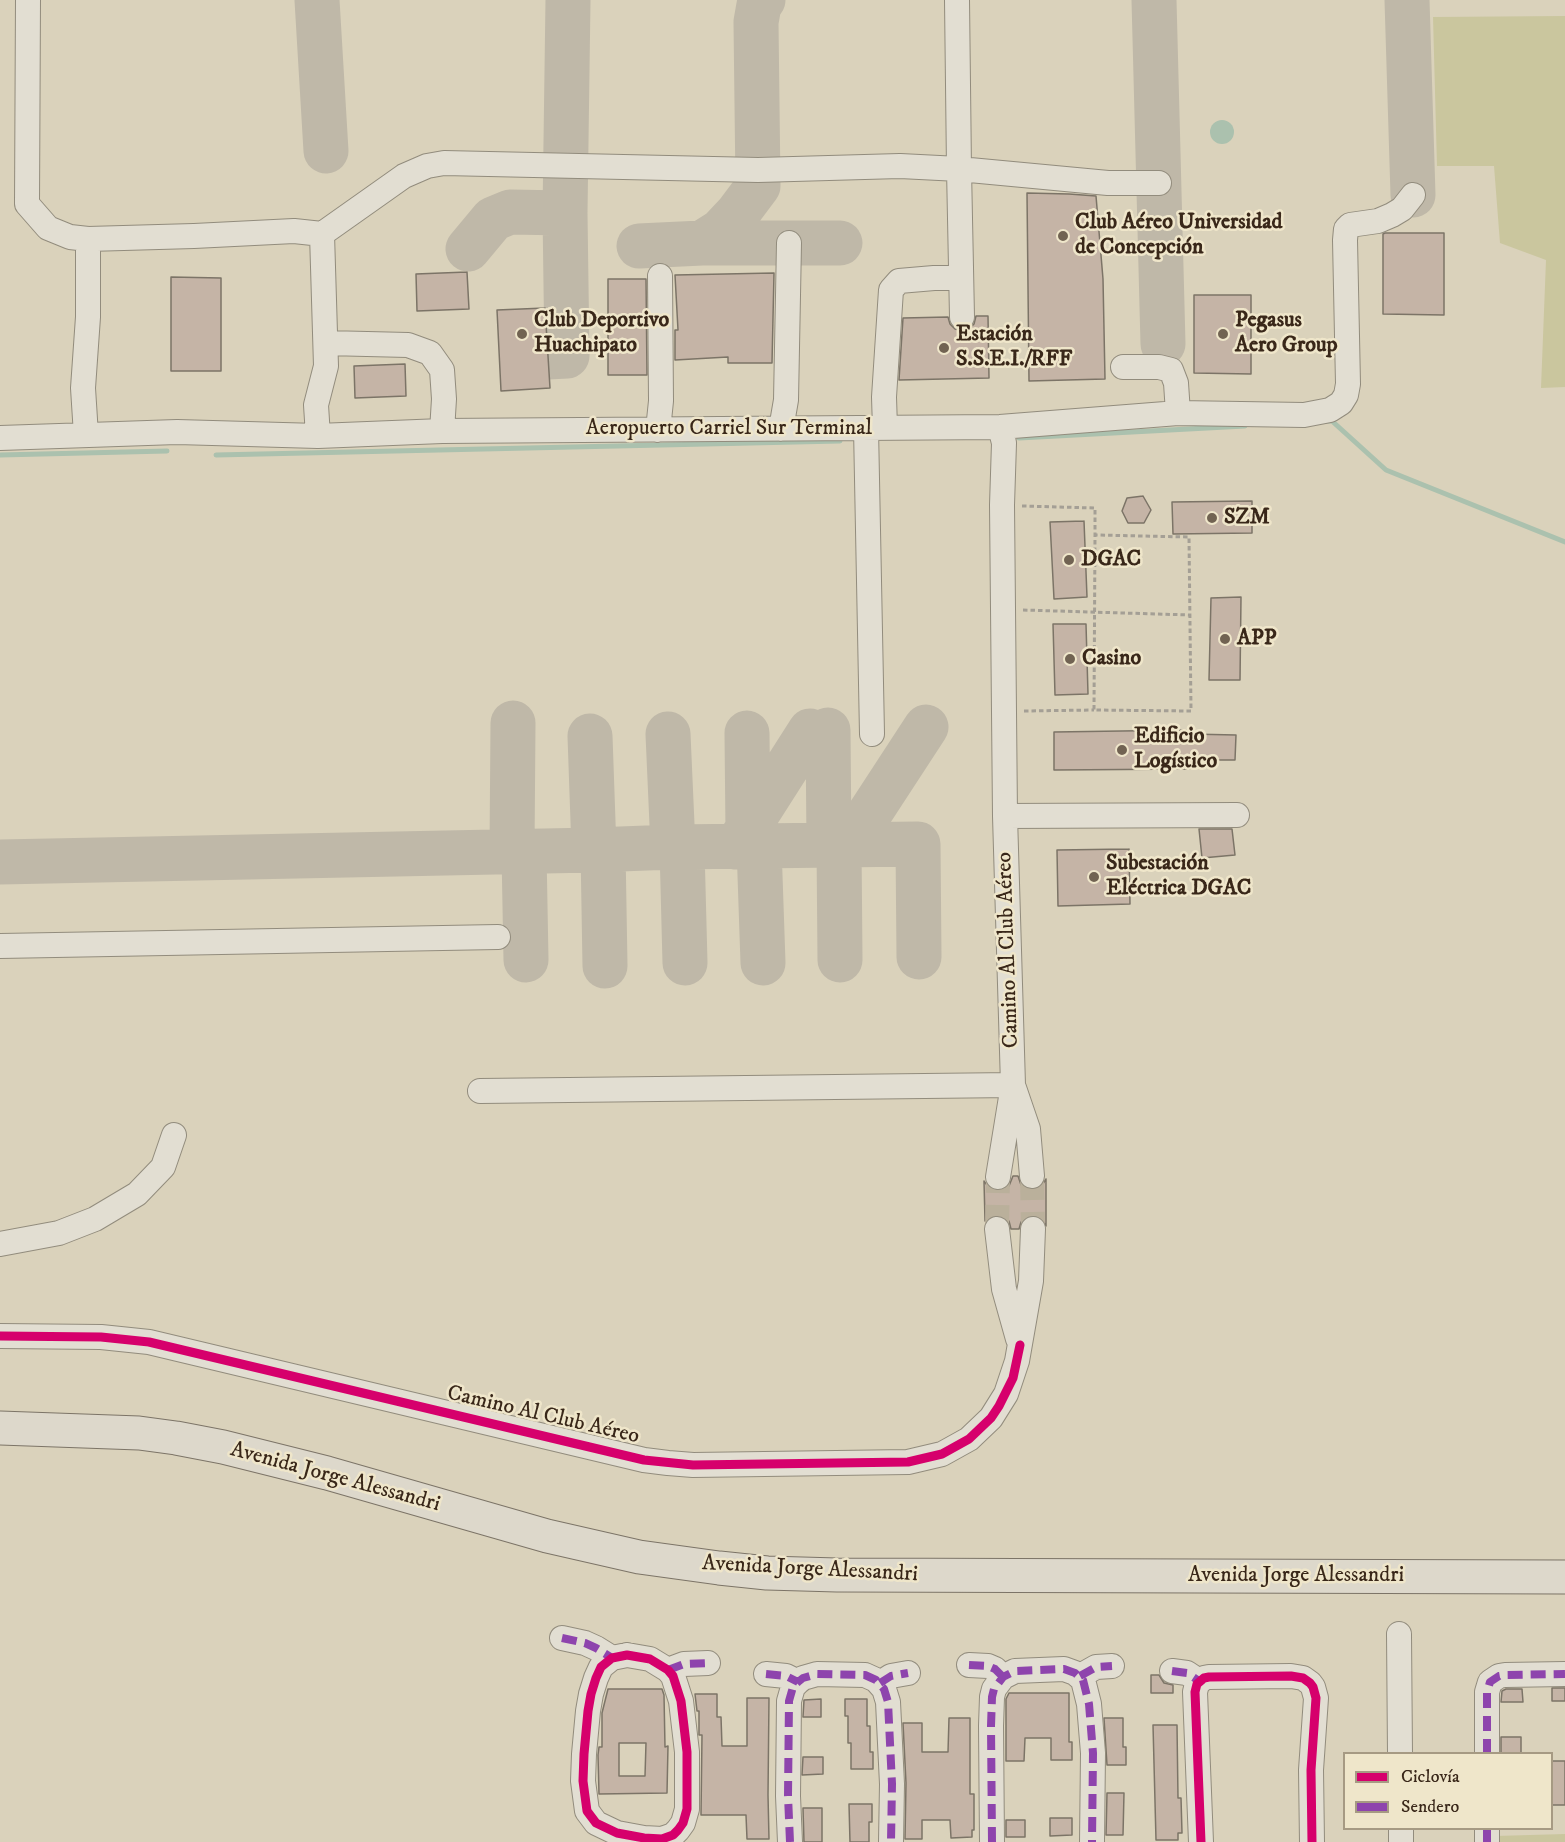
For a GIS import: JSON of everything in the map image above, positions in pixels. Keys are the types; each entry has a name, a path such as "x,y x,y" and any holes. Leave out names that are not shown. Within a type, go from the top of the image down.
{"highway":[{"name":"Avenida Jorge Alessandri","path":"0,1428 139,1433 176,1438 259,1455 496,1522 639,1557 767,1573 1565,1577"}],"street":[{"path":"28,0 27,204 48,228 70,237 88,239 294,231 322,234 404,176 427,166 444,163 758,170 900,166 1108,183 1159,183"},
{"path":"957,0 962,317"},
{"name":"Aeropuerto Carriel Sur Terminal","path":"0,438 177,432 318,436 442,430 1000,427 1178,413 1304,415 1330,410 1341,403 1346,395 1348,384 1346,229 1350,225 1378,222 1392,215 1402,209 1413,195"},
{"path":"318,436 316,405 326,366 322,234"},
{"path":"86,435 83,388 88,317 88,239"},
{"path":"781,429 786,400 789,243"},
{"path":"658,430 661,401 660,276"},
{"path":"872,734 876,428 884,397 891,290 899,281 961,278"},
{"path":"326,343 408,345 430,353 442,370 444,399 442,430"},
{"path":"1123,367 1160,367 1171,370 1176,383 1178,413"},
{"name":"Camino Al Club Aéreo","path":"998,1177 1013,1085 1005,816 1002,505 1004,443 1000,427"},
{"path":"1005,816 1237,815"},
{"path":"0,946 498,937"},
{"path":"480,1091 1013,1085"},
{"name":"Camino Al Club Aéreo","path":"1013,1085 1028,1129 1032,1176"},
{"path":"0,1244 59,1233 95,1219 137,1194 163,1167 174,1135"},
{"name":"Camino Al Club Aéreo","path":"997,1229 1004,1289 1020,1345"},
{"name":"Camino Al Club Aéreo","path":"0,1336 101,1338 149,1342 644,1460 693,1465 908,1462 942,1454 969,1439 981,1429 999,1406 1013,1378 1020,1345 1031,1281 1033,1229"},
{"path":"1399,1634 1400,1752"},
{"path":"562,1638 585,1643 612,1658"},
{"path":"627,1655 641,1656 657,1662 668,1670 673,1676 681,1701 686,1734 687,1809 677,1838 631,1839 590,1818 584,1781 588,1711 598,1672 612,1658 627,1655"},
{"path":"668,1670 684,1664 708,1663"},
{"path":"969,1665 988,1666 1004,1677"},
{"path":"1080,1676 1096,1667 1112,1666"},
{"path":"992,1842 990,1781 994,1689 1004,1677 1021,1670 1064,1669 1080,1676 1087,1691 1093,1753 1092,1842"},
{"path":"1172,1671 1187,1673 1200,1681"},
{"path":"880,1683 891,1676 908,1673"},
{"path":"766,1674 786,1676 798,1682"},
{"path":"790,1842 789,1701 793,1687 798,1682 817,1674 870,1677 880,1683 884,1689 888,1702 892,1784 891,1842"},
{"path":"1487,1752 1487,1692 1490,1683 1499,1676 1505,1675 1565,1674"},
{"path":"1201,1842 1195,1688 1200,1681 1209,1677 1292,1676 1307,1680 1313,1687 1316,1698 1311,1770 1312,1842"}],"path":[{"path":"1002,505 1095,507 1094,710"},
{"path":"1005,711 1191,711 1189,537 1095,535"},
{"path":"1004,610 1190,615"}],"shaded area":[{"path":"1565,16 1565,387 1541,388 1546,260 1500,243 1494,166 1437,166 1433,17"},
{"path":"1222,120 1227,121 1233,127 1233,137 1227,143 1222,144 1217,143 1211,137 1210,132 1211,127 1217,121"},
{"path":"1565,1834 1565,1842 1495,1842 1495,1836"}],"building":[{"path":"1027,193 1096,196 1103,279 1105,379 1029,381"},
{"path":"1444,233 1444,315 1383,314 1383,234"},
{"path":"467,272 469,309 417,311 416,274"},
{"path":"774,273 772,363 728,363 728,357 675,360 675,330 678,330 675,275"},
{"path":"171,277 221,278 221,371 171,371"},
{"path":"608,279 646,279 647,375 608,375"},
{"name":"Pegasus Aero Group","path":"1194,295 1251,295 1251,374 1194,373"},
{"name":"Club Deportivo Huachipato","path":"545,308 550,388 501,391 497,310"},
{"name":"Estación S.S.E.I./RFF","path":"976,316 988,316 989,378 899,380 903,318 948,317 955,329 963,331 974,324"},
{"path":"405,364 406,396 355,398 354,366"},
{"path":"1143,496 1151,510 1144,523 1128,523 1122,511 1127,498"},
{"name":"SZM","path":"1252,501 1252,533 1173,534 1172,502"},
{"name":"DGAC","path":"1084,521 1087,597 1054,599 1050,522"},
{"name":"APP","path":"1241,597 1240,680 1209,680 1211,598"},
{"name":"Casino","path":"1053,624 1086,624 1088,694 1055,695"},
{"name":"Edificio Logístico","path":"1189,730 1189,734 1236,735 1235,760 1190,760 1190,769 1054,770 1054,732"},
{"path":"1199,829 1232,829 1235,855 1202,858"},
{"name":"Subestación Eléctrica DGAC","path":"1129,849 1130,904 1058,906 1057,850"},
{"path":"1013,1176 1018,1176 1021,1185 1033,1190 1041,1187 1046,1179 1046,1226 1041,1217 1034,1215 1026,1217 1019,1229 1011,1229 1009,1221 1002,1216 995,1215 985,1221 984,1181 989,1188 995,1191 1002,1190 1009,1186"},
{"path":"1151,1675 1159,1675 1164,1683 1173,1685 1173,1693 1151,1693"},
{"path":"1552,1688 1565,1688 1565,1701 1552,1701"},
{"path":"608,1689 662,1689 665,1747 668,1746 667,1793 599,1794 598,1755 599,1747 602,1747 602,1713","holes":["619,1743 646,1743 645,1776 619,1776"]},
{"path":"1522,1689 1523,1702 1501,1702 1502,1691"},
{"path":"1009,1693 1069,1693 1069,1742 1072,1742 1072,1760 1051,1760 1051,1738 1025,1738 1024,1761 1006,1761 1006,1699"},
{"path":"695,1694 717,1694 717,1717 721,1717 722,1746 747,1746 747,1698 769,1698 769,1839 747,1839 746,1815 701,1815 702,1735 699,1735 699,1711 697,1711"},
{"path":"821,1699 821,1717 803,1717 804,1700"},
{"path":"845,1699 867,1699 867,1726 870,1726 870,1752 873,1752 873,1769 851,1769 851,1743 848,1743 848,1716 845,1716"},
{"path":"949,1718 970,1718 970,1794 974,1794 972,1837 951,1838 950,1820 922,1820 922,1839 905,1839 906,1783 903,1723 922,1723 922,1752 948,1752"},
{"path":"1104,1718 1123,1718 1123,1747 1126,1747 1126,1765 1107,1765"},
{"path":"1153,1725 1177,1725 1178,1798 1181,1798 1182,1833 1178,1833 1178,1840 1156,1840"},
{"path":"1501,1737 1521,1737 1521,1752 1501,1752"},
{"path":"803,1757 823,1757 823,1774 802,1775"},
{"path":"1553,1761 1565,1761 1565,1805 1553,1805"},
{"path":"1107,1793 1124,1793 1123,1835 1106,1835"},
{"path":"849,1804 872,1804 869,1842 850,1842"},
{"path":"803,1808 822,1808 822,1842 804,1842"},
{"path":"1050,1818 1072,1818 1072,1835 1050,1836"},
{"path":"1006,1820 1025,1820 1025,1837 1006,1837"}],"waterway":[{"path":"1326,421 1332,421 1386,470 1565,542"},
{"path":"1019,438 1245,426"},
{"path":"216,455 840,441"},
{"path":"0,455 167,451"}],"taxiway":[{"path":"317,0 326,151"},
{"path":"548,357 567,356 565,213 568,0"},
{"path":"639,246 702,243 721,231 758,186 756,22 759,5 763,0"},
{"path":"1154,0 1163,344"},
{"path":"1407,0 1413,195"},
{"path":"468,249 493,219 510,212 565,213"},
{"path":"702,243 840,243"},
{"path":"512,851 513,723"},
{"path":"849,845 926,727"},
{"path":"828,730 829,845"},
{"path":"736,847 810,731"},
{"path":"747,733 748,832"},
{"path":"668,734 673,847"},
{"path":"590,736 594,850"},
{"path":"0,862 673,847 918,844 919,957"},
{"path":"839,845 840,960"},
{"path":"759,846 763,963"},
{"path":"682,848 685,963"},
{"path":"603,849 605,966"},
{"path":"524,852 526,960"}],"tunnel":[{"path":"1032,1176 1033,1229"},
{"path":"997,1229 998,1177"}],"marked path":[{"path":"562,1638 585,1643 612,1658"},
{"path":"668,1670 684,1664 708,1663"},
{"path":"969,1665 988,1666 1003,1677"},
{"path":"1080,1676 1096,1667 1112,1666"},
{"path":"992,1842 991,1726 994,1689 1003,1677 1015,1671 1064,1669 1075,1673 1083,1680 1089,1704 1093,1753 1092,1842"},
{"path":"1172,1671 1187,1673 1199,1681"},
{"path":"880,1683 891,1676 908,1673"},
{"path":"766,1674 786,1676 798,1682"},
{"path":"790,1842 789,1701 793,1687 798,1682 817,1674 865,1675 876,1680 884,1689 888,1702 892,1784 891,1842"},
{"path":"1487,1752 1487,1692 1490,1682 1505,1675 1565,1674"},
{"path":"1487,1830 1487,1842"}],"cycle path":[{"path":"0,1336 101,1337 149,1342 644,1460 693,1465 908,1462 942,1454 969,1439 991,1418 1013,1378 1020,1345"},
{"path":"627,1655 650,1659 668,1670 673,1676 681,1701 687,1752 687,1809 683,1823 678,1830 673,1835 662,1839 617,1833 596,1823 587,1811 583,1781 591,1694 601,1667 612,1658 627,1655"},
{"path":"1201,1842 1195,1692 1197,1684 1209,1677 1291,1676 1303,1678 1310,1683 1316,1698 1311,1770 1312,1842"}],"place":[{"name":"Club Aéreo Universidad de Concepción","path":"1063,236"},
{"name":"Club Deportivo Huachipato","path":"522,334"},
{"name":"Pegasus Aero Group","path":"1223,334"},
{"name":"Estación S.S.E.I./RFF","path":"944,348"},
{"name":"SZM","path":"1212,518"},
{"name":"DGAC","path":"1069,560"},
{"name":"APP","path":"1225,639"},
{"name":"Casino","path":"1070,659"},
{"name":"Edificio Logístico","path":"1122,750"},
{"name":"Subestación Eléctrica DGAC","path":"1094,877"}]}
